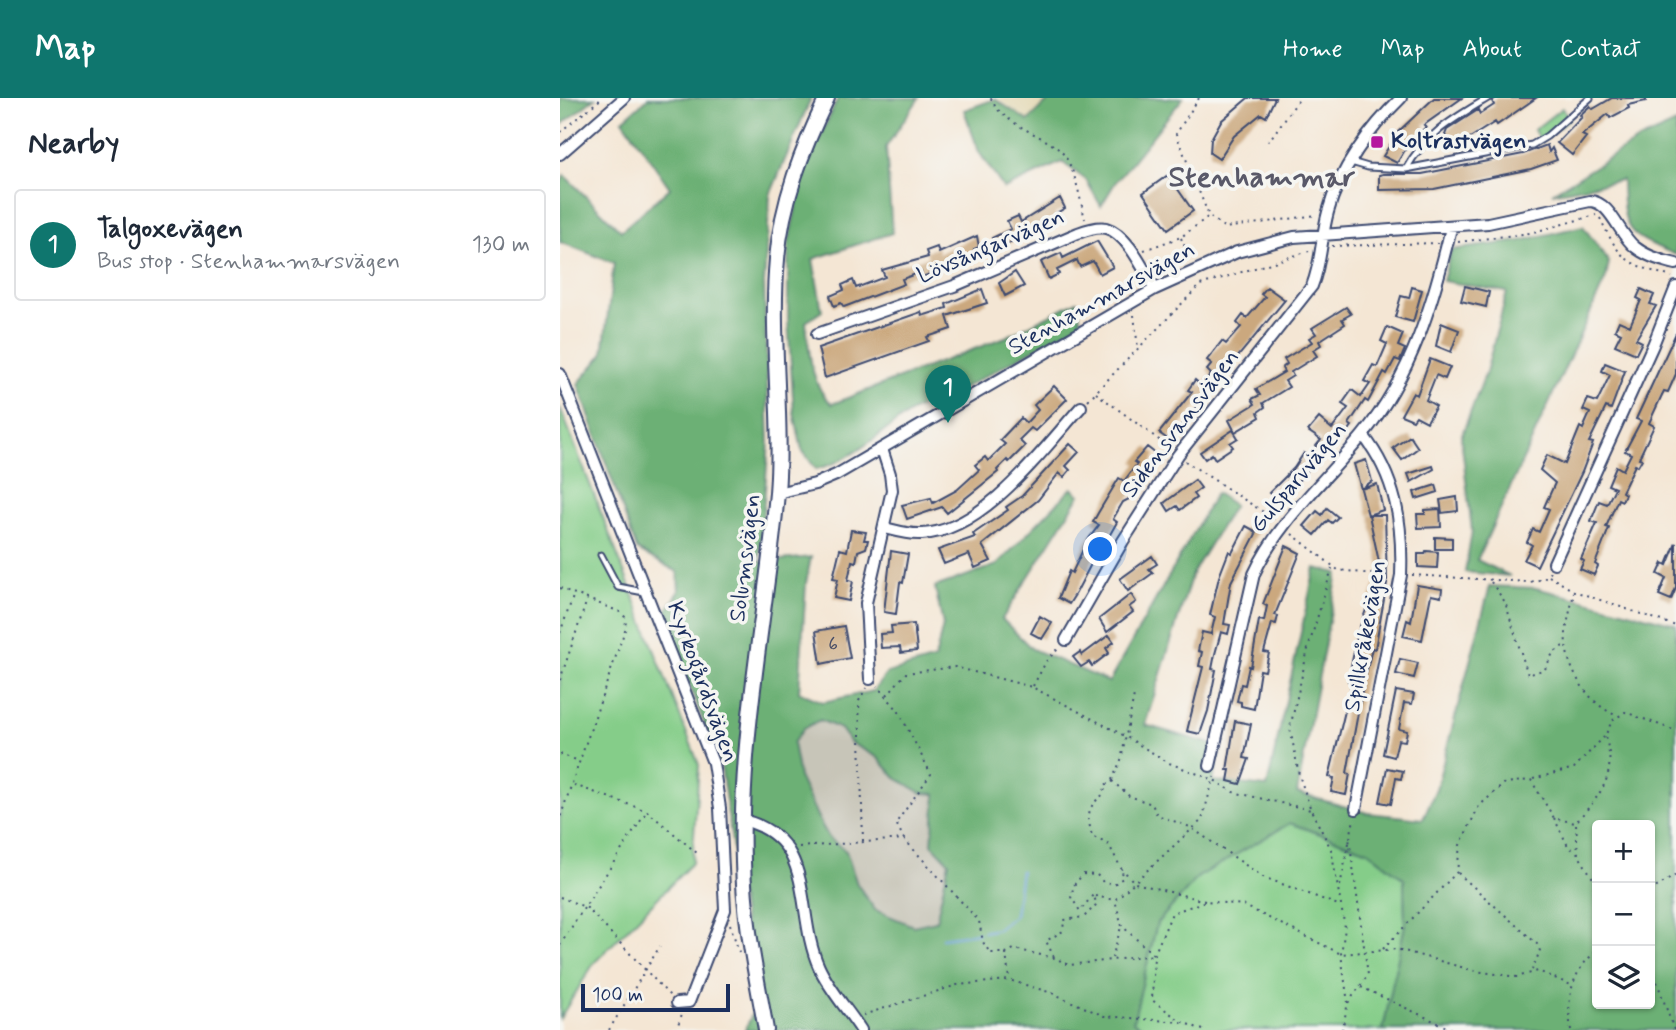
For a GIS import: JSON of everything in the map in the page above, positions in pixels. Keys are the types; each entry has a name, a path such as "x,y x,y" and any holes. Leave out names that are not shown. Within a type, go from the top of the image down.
{"main road":[{"name":"Solumsvägen","path":"766,1030 748,924 743,820 751,709 777,493 777,260 790,188 827,98"}],"street":[{"path":"560,154 624,98"},
{"path":"1324,233 1328,214 1351,162 1370,133 1401,98"},
{"name":"Stenhammarsvägen","path":"777,493 825,480 1155,289 1237,252 1324,233 1451,228 1528,216 1597,201 1636,248 1676,264"},
{"name":"Lövsångarvägen","path":"817,334 943,291 1088,230 1105,228 1121,239 1155,289"},
{"name":"Gulsparvvägen","path":"1210,766 1254,574 1265,549 1282,526 1363,435 1413,354 1428,315 1451,228"},
{"name":"Sidensvansvägen","path":"1066,640 1123,541 1178,455 1301,303 1320,268 1324,233"},
{"path":"1554,564 1653,345 1676,287"},
{"name":"Kyrkogårdsvägen","path":"560,374 713,763 720,808 726,910 689,1002 677,1003"},
{"path":"885,528 921,534 939,532 967,520 1016,478 1081,407"},
{"name":"Spillkråkevägen","path":"1356,809 1401,575 1403,542 1395,494 1377,453 1363,435"},
{"path":"870,679 866,603 892,490 889,468 882,449"},
{"path":"743,820 769,829 787,848 798,873 820,968 861,1030"}],"lane":[{"path":"1406,169 1417,149 1434,131 1488,98"},
{"path":"1351,162 1368,167 1406,169 1531,145 1548,136 1590,98"},
{"path":"601,555 618,587 646,592"}],"path":[{"path":"560,132 602,98"},
{"path":"991,98 993,105 1011,120 1063,154 1088,230"},
{"path":"1199,98 1176,134 1209,216 1225,228 1240,228 1328,214"},
{"path":"1268,142 1300,98"},
{"path":"1133,254 1181,237 1209,216"},
{"path":"1181,237 1189,256"},
{"path":"1200,285 1096,392 1178,455 1282,526 1332,566 1343,571 1529,582 1548,576 1554,564"},
{"path":"1132,303 1138,349"},
{"path":"1332,566 1308,649 1290,728 1299,775 1311,810 1331,849 1339,890 1345,928 1341,954 1348,1003 1342,1030"},
{"path":"1548,576 1574,591 1676,626"},
{"path":"1490,580 1505,602 1528,675 1545,670 1553,653 1566,644"},
{"path":"560,588 620,612 625,617 626,627 560,818"},
{"path":"1574,591 1566,644 1581,687 1605,711 1619,716"},
{"path":"560,633 574,593"},
{"path":"560,680 588,599"},
{"path":"1032,687 1047,660 1066,640"},
{"path":"886,696 906,673 955,667 1032,687 1125,736 1169,763 1214,780 1233,792 1311,810"},
{"path":"863,841 859,701 870,679 898,710 932,775 896,823 904,839 979,920 983,942 990,953 1006,953 1014,949 1055,958 1069,965 1154,955"},
{"path":"1134,696 1121,760 1112,780 1105,785 1104,794 1092,803 1087,817 1092,836 1109,845 1121,868 1135,883 1206,901 1243,905 1341,954 1396,949 1475,971 1517,977 1531,972 1547,974 1571,985"},
{"path":"1381,951 1457,872 1460,845 1479,806 1505,783 1531,780 1574,768 1605,736 1612,721 1625,712 1676,731"},
{"path":"1578,854 1576,823 1597,801 1612,759 1605,736"},
{"path":"560,754 580,761"},
{"path":"1112,780 1129,796 1152,804 1157,815 1191,827 1263,877 1341,906"},
{"path":"1115,900 1191,827 1202,820 1214,780"},
{"path":"1531,780 1568,846 1578,854 1596,883"},
{"path":"572,785 647,811 697,852"},
{"path":"1339,890 1356,809"},
{"path":"560,946 647,811"},
{"path":"1554,818 1576,823"},
{"path":"1348,1003 1368,975 1349,838"},
{"path":"787,848 904,839"},
{"path":"1093,895 1080,911 1071,897 1074,885 1083,874 1097,875 1103,882 1114,884 1123,878 1121,868"},
{"path":"1457,872 1536,944 1540,951 1531,972"},
{"path":"1655,888 1676,875"},
{"path":"1093,895 1115,900"},
{"path":"1055,958 1046,941 1063,931 1064,920 1084,917 1097,904 1093,895"},
{"path":"560,897 586,908 677,1003 683,1012 676,1030"},
{"path":"1112,960 1122,926 1115,900"},
{"path":"1203,1030 1182,1022 1152,1000 1154,955 1172,914 1206,901"},
{"path":"1122,926 1154,955"},
{"path":"609,1030 660,946"},
{"path":"1006,953 1009,980"},
{"path":"1571,1030 1568,1013 1571,985 1578,969 1592,956"},
{"path":"1655,976 1674,1030"},
{"path":"853,1017 957,985 1009,980 1052,993 1104,1016 1182,1022"},
{"path":"1360,986 1453,1030"}],"shaded area":[{"path":"998,98 1051,98 1028,121"},
{"path":"820,720 841,729 851,743 877,757 896,778 936,794 932,844 949,862 936,921 913,926 875,910 857,884 846,851 829,838 799,777 793,743 804,728"}],"green space":[{"path":"560,98 595,98 560,126"},
{"path":"648,98 811,98 770,195 764,283 769,442 759,562 811,557 806,583 799,692 823,702 873,691 887,673 935,659 943,625 935,587 997,565 1072,488 1080,495 1002,619 1032,649 1109,682 1216,493 1234,505 1192,574 1145,725 1221,747 1213,781 1267,787 1315,568 1338,573 1297,793 1368,813 1423,819 1436,789 1490,586 1536,588 1676,624 1676,1030 1383,1030 1405,925 1404,879 1368,851 1290,823 1198,877 1157,923 1133,1022 1146,1030 745,1030 756,1006 721,767 663,616 679,592 678,572 637,550 578,384 603,354 614,263 560,242 560,186 564,175 621,231 670,188 623,120","holes":["820,720 841,729 851,743 877,757 896,778 922,793 936,794 932,844 949,862 936,921 913,926 875,910 857,884 846,851 829,838 819,820 799,777 793,743 804,728"]},
{"path":"838,98 919,98 886,147 892,233 813,259 822,311 806,322 808,344 819,387 832,404 1008,336 1077,301 1081,323 942,400 912,412 851,454 816,469 802,450 794,413 788,320 788,245 803,174"},
{"path":"1051,98 1183,98 1115,183 1101,206 1086,180 1062,162 1004,189 979,152 964,110 995,99 1028,121"},
{"path":"1562,108 1569,119 1541,142 1534,130"},
{"path":"1676,123 1676,255 1647,242 1631,230 1624,212 1622,180 1552,193 1637,141"},
{"path":"1583,226 1609,262 1606,278 1477,560 1510,576 1465,572 1472,531 1461,437 1486,372 1507,292 1443,281 1451,250 1520,241"},
{"path":"560,407 699,765 692,863 594,963 560,1018"},
{"path":"1290,823 1368,851 1404,879 1405,925 1383,1030 1146,1030 1133,1022 1157,923 1198,877"}],"building":[{"path":"1248,98 1275,98 1266,117 1261,114 1234,136 1219,159 1210,153 1211,139 1221,121"},
{"path":"1434,98 1462,98 1424,125 1426,127 1410,142 1397,163 1383,156 1398,132"},
{"path":"1496,98 1536,98 1497,125 1495,122 1454,148 1445,135 1447,130 1478,110 1480,114 1494,105 1492,101"},
{"path":"1612,98 1646,98 1646,101 1628,105 1629,108 1610,118 1608,114 1582,135 1586,137 1572,155 1557,143 1590,106 1593,109"},
{"path":"1547,145 1549,152 1552,148 1557,160 1531,169 1434,189 1379,190 1379,175 1422,174 1523,154"},
{"path":"1168,175 1193,211 1168,229 1143,193"},
{"path":"1060,198 1065,208 1055,214 1057,218 1006,245 1005,241 996,246 992,238 1011,229 1007,221 1018,216 1021,222"},
{"path":"977,236 979,247 974,249 976,257 922,277 921,272 902,279 904,284 844,307 841,303 834,306 830,296 844,290 842,285 853,280 856,288 885,277 882,270 928,257 926,251 937,247 939,253"},
{"path":"1097,241 1113,267 1100,274 1093,261 1080,267 1077,260 1057,270 1059,274 1049,279 1041,262 1061,253 1063,258"},
{"path":"1015,272 1024,286 1005,296 999,283"},
{"path":"1465,286 1489,292 1486,307 1461,301"},
{"path":"1267,287 1285,300 1169,440 1159,433 1192,392 1188,390 1195,380 1202,386 1211,374 1207,370 1212,364 1207,360 1222,341 1226,344 1241,327 1237,323 1243,315 1247,318 1265,297 1261,294"},
{"path":"1412,287 1422,290 1413,322 1395,317 1401,296 1409,298"},
{"path":"982,289 987,303 947,316 951,329 927,337 929,341 825,378 818,348 921,312 922,316 947,308 946,304"},
{"path":"1641,289 1654,295 1650,304 1656,306 1636,339 1642,342 1636,354 1615,345 1621,333 1615,330 1619,321 1630,326 1641,300 1637,298"},
{"path":"1346,307 1351,314 1342,319 1345,324 1319,341 1321,345 1313,350 1317,356 1291,372 1293,376 1285,381 1289,387 1263,403 1265,407 1258,412 1260,417 1235,432 1229,420 1255,404 1252,399 1260,395 1256,389 1284,372 1282,368 1287,364 1284,359 1312,342 1309,338 1316,334 1312,328"},
{"path":"1441,323 1459,330 1451,352 1436,346"},
{"path":"1387,327 1403,334 1398,346 1405,349 1400,361 1395,359 1387,374 1384,372 1368,402 1365,400 1349,424 1352,426 1347,433 1344,430 1328,446 1280,502 1269,493 1294,468 1304,453 1308,456 1321,440 1308,431 1319,418 1332,429 1348,408 1342,404 1352,390 1361,397 1370,384 1364,381 1373,365 1377,367 1387,344 1381,341"},
{"path":"1676,333 1676,374 1668,392 1664,391 1649,423 1654,426 1639,458 1642,459 1638,466 1635,465 1622,492 1625,494 1622,501 1618,499 1606,527 1609,528 1595,564 1598,566 1594,575 1580,569 1584,561 1581,559 1597,523 1591,521 1599,501 1607,504 1615,488 1608,485 1616,466 1623,470 1631,454 1625,451 1641,421 1636,419"},
{"path":"1430,359 1450,367 1445,379 1436,375 1426,400 1436,406 1427,422 1416,416 1413,420 1401,415 1413,393 1417,395"},
{"path":"1605,363 1625,371 1611,409 1606,407 1589,442 1593,443 1582,472 1537,566 1524,560 1532,545 1527,542 1533,529 1539,532 1549,509 1544,507 1555,483 1540,470 1547,455 1565,464 1580,427 1583,429 1590,413 1583,410 1588,399 1597,402 1610,375 1602,371"},
{"path":"1054,386 1067,399 1035,431 1031,428 1019,440 1025,446 1009,462 1007,460 998,472 947,513 942,507 907,519 902,505 931,498 933,503 957,490 979,470 975,465 985,457 988,461 1005,444 1000,440 1021,418 1026,423 1038,410 1034,405"},
{"path":"1233,430 1238,438 1230,443 1233,447 1215,459 1212,454 1205,459 1200,452"},
{"path":"1410,436 1418,448 1402,460 1393,448"},
{"path":"1070,444 1079,452 1066,466 1070,470 1064,477 1059,473 1038,500 982,545 991,561 975,568 969,554 944,564 938,550 975,537 973,534 1008,510 1006,507 1022,496"},
{"path":"1147,447 1156,454 1153,461 1113,519 1117,522 1108,538 1105,537 1069,604 1058,598 1069,571 1072,573 1087,541 1099,525 1093,522 1119,478 1124,481 1137,464 1134,462"},
{"path":"1366,460 1372,481 1361,489 1354,464"},
{"path":"1433,466 1434,469 1411,482 1408,474"},
{"path":"1195,480 1201,488 1193,494 1196,498 1180,510 1177,506 1169,511 1164,503"},
{"path":"1377,484 1383,510 1368,515 1361,489"},
{"path":"1436,485 1438,492 1416,499 1414,492"},
{"path":"1457,497 1458,511 1442,513 1440,500"},
{"path":"1327,508 1338,517 1332,523 1328,520 1315,535 1304,526 1317,511 1322,515"},
{"path":"1440,509 1441,527 1418,528 1417,514 1425,514 1425,510"},
{"path":"1369,515 1385,515 1387,580 1383,581"},
{"path":"1246,526 1257,532 1231,582 1224,624 1230,625 1228,634 1221,632 1215,654 1212,669 1216,670 1208,711 1200,734 1187,731 1203,667 1199,666 1202,652 1198,651 1202,632 1211,634 1215,617 1210,615 1219,577 1229,551 1232,553"},
{"path":"851,530 866,532 864,540 868,540 866,548 858,551 856,562 852,561 848,580 853,581 849,601 834,598 838,579 833,578 840,549 847,551"},
{"path":"1435,537 1452,538 1452,549 1435,549"},
{"path":"1676,543 1676,588 1671,600 1659,595 1666,578 1658,574 1663,563 1667,565"},
{"path":"1286,546 1300,553 1275,615 1278,616 1276,624 1272,623 1264,652 1269,653 1265,671 1260,670 1254,709 1241,706 1241,702 1237,701 1241,684 1245,685 1249,666 1251,667 1259,620 1264,621 1267,606 1263,604"},
{"path":"891,551 908,554 903,583 900,582 896,614 884,612"},
{"path":"1426,551 1438,552 1437,568 1418,567 1418,554 1425,554"},
{"path":"1152,556 1157,564 1149,569 1153,573 1128,591 1120,579"},
{"path":"1376,582 1387,583 1375,649 1372,648 1362,691 1347,773 1350,774 1346,795 1331,792 1334,778 1329,777 1352,682 1348,681 1358,632"},
{"path":"1417,585 1442,589 1441,597 1431,595 1422,640 1403,636 1407,620 1411,622"},
{"path":"1131,594 1136,602 1129,607 1133,612 1107,632 1099,619"},
{"path":"1040,616 1052,623 1042,639 1031,633"},
{"path":"914,624 917,651 901,653 900,647 881,648 880,634 892,633 891,626"},
{"path":"844,626 850,658 821,664 816,631"},
{"path":"1109,635 1114,642 1106,648 1109,653 1092,666 1089,662 1081,667 1073,657 1080,652 1082,655"},
{"path":"1400,659 1418,663 1414,678 1396,674"},
{"path":"1396,691 1414,694 1412,704 1404,703 1399,729 1407,731 1405,741 1398,740 1394,757 1383,754"},
{"path":"1235,721 1251,724 1244,758 1249,759 1240,784 1228,781 1230,770 1227,770"},
{"path":"1387,768 1403,771 1401,779 1396,778 1391,804 1380,802"}],"waterway":[{"path":"983,932 998,929 1015,915 1021,871"},
{"path":"942,938 978,933"}],"place":[{"name":"Koltrastvägen","path":"1377,142"},
{"name":"Talgoxevägen","path":"948,423"}],"district":[{"name":"Stenhammar","path":"1262,177"}]}
